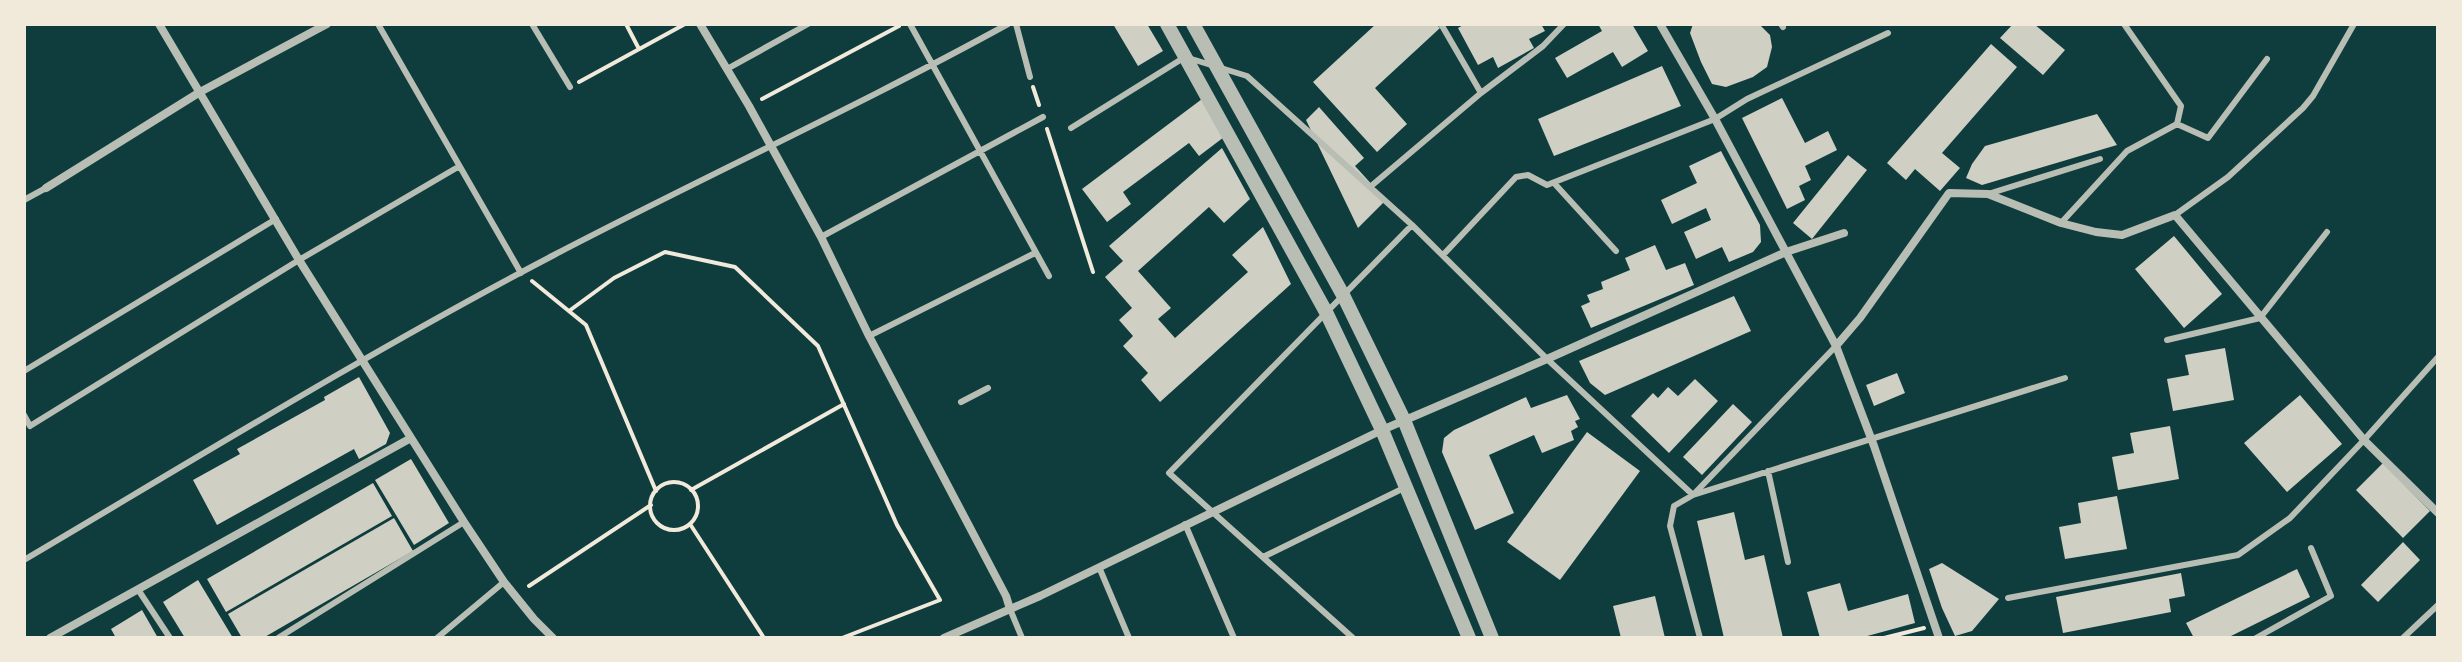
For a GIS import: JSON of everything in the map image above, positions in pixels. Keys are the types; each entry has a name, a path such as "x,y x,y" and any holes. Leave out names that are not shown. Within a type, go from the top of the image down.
{"street":[{"path":"159,24 299,260 464,522 504,582 553,638"},
{"path":"46,188 200,92 327,24"},
{"path":"700,24 821,237 1010,609"},
{"path":"1167,24 1326,312 1382,430 1469,638"},
{"path":"1193,24 1343,295 1404,420 1492,638"},
{"path":"1660,24 1715,119 1836,346 1871,438 1939,638"},
{"path":"1836,346 1860,318 1949,193 1988,194 2061,223 2122,235 2175,215 2364,440 2438,513"},
{"path":"944,638 1404,420 1786,252 1844,233"},
{"path":"50,638 411,438"}],"lane":[{"path":"378,24 521,273"},
{"path":"532,24 570,87"},
{"path":"727,69 808,24"},
{"path":"910,24 1049,276"},
{"path":"24,560 378,349 556,254 933,65 1008,24"},
{"path":"1016,24 1030,77"},
{"path":"1441,24 1481,93"},
{"path":"1370,187 1481,93 1543,46 1564,24"},
{"path":"2061,223 2127,151 2177,124 2181,106 2124,24"},
{"path":"2175,215 2228,177 2303,108 2354,24"},
{"path":"1550,184 1715,119 1747,99 1888,33"},
{"path":"1071,128 1185,57 1247,76 1412,225 1547,359 1693,495"},
{"path":"2177,124 2208,138 2267,59"},
{"path":"821,237 1043,117"},
{"path":"1988,194 2100,159"},
{"path":"24,415 30,426 299,260 458,167"},
{"path":"1443,255 1516,177 1528,175 1550,184 1616,251"},
{"path":"24,200 46,188"},
{"path":"24,371 276,219"},
{"path":"1353,638 1169,473 1412,225"},
{"path":"2167,340 2260,318 2327,232"},
{"path":"869,336 1035,253"},
{"path":"1693,495 1836,346"},
{"path":"2008,598 2238,555 2290,518 2438,357"},
{"path":"1700,638 1670,526 1674,506 1693,495 2065,378"},
{"path":"961,402 988,388"},
{"path":"1768,471 1788,562"},
{"path":"1263,557 1406,487"},
{"path":"278,638 464,522"},
{"path":"1185,524 1234,638"},
{"path":"2256,638 2331,596 2311,548"},
{"path":"1099,567 1129,638"},
{"path":"437,638 504,582"},
{"path":"139,591 170,638"},
{"path":"2403,638 2438,605"},
{"path":"1010,609 1022,638"}],"path":[{"path":"626,24 639,49"},
{"path":"570,87 685,24"},
{"path":"749,106 902,24"},
{"path":"1030,77 1093,272"},
{"path":"569,311 614,278 665,252 735,267 818,346 897,525 940,600 842,638"},
{"path":"521,273 586,325 656,491"},
{"path":"691,490 844,404"},
{"path":"669,483 678,483 691,490 698,503 690,524 668,529 655,520 651,505 656,491 669,483"},
{"path":"529,586 651,505"},
{"path":"690,524 764,638"},
{"path":"1884,638 1934,625"}],"building":[{"path":"1113,24 1147,24 1163,51 1138,66"},
{"path":"1376,24 1436,24 1440,28 1375,88 1407,124 1377,152 1313,82"},
{"path":"1465,24 1541,24 1545,31 1529,39 1534,48 1498,68 1493,57 1478,65 1458,28"},
{"path":"1598,24 1632,24 1648,51 1622,67 1613,52 1567,78 1555,58 1602,31"},
{"path":"1693,24 1759,24 1770,35 1772,47 1767,67 1753,77 1726,87 1712,84 1690,33"},
{"path":"2013,24 2034,24 2065,50 2043,75 2000,38"},
{"path":"1991,44 2017,67 1942,153 1960,168 1940,191 1915,169 1906,180 1887,163"},
{"path":"1662,66 1681,106 1554,156 1538,119"},
{"path":"1206,96 1232,131 1199,156 1189,143 1123,192 1131,204 1107,222 1082,189"},
{"path":"1782,98 1805,143 1828,131 1837,150 1805,166 1811,180 1799,186 1805,200 1787,209 1742,118"},
{"path":"1319,107 1364,158 1355,166 1386,200 1358,228 1306,120"},
{"path":"2097,114 2117,145 1982,185 1966,178 1985,146"},
{"path":"1222,148 1250,199 1224,223 1209,207 1138,271 1171,308 1158,319 1175,338 1248,272 1232,255 1263,227 1291,284 1160,402 1141,380 1148,373 1123,346 1133,336 1119,320 1132,308 1105,277 1123,261 1109,246"},
{"path":"1721,151 1760,225 1761,242 1753,252 1729,262 1722,247 1696,259 1684,232 1711,220 1706,208 1672,224 1661,200 1697,183 1689,166"},
{"path":"1848,155 1867,170 1812,239 1793,223"},
{"path":"2174,236 2222,294 2184,328 2135,269"},
{"path":"1655,245 1666,270 1685,263 1694,285 1591,328 1581,306 1590,302 1587,295 1603,289 1601,282 1630,270 1625,258"},
{"path":"1734,296 1751,331 1605,395 1590,383 1579,361"},
{"path":"2225,348 2234,400 2173,411 2167,379 2189,375 2185,355"},
{"path":"1897,373 1905,393 1874,406 1866,385"},
{"path":"359,377 390,433 386,444 359,459 354,449 217,525 193,480 240,454 237,449 325,400 324,397"},
{"path":"1695,379 1718,401 1669,453 1631,416 1653,393 1658,398 1668,387 1678,396"},
{"path":"1567,395 1580,419 1575,421 1578,427 1571,431 1574,440 1542,453 1534,435 1489,455 1514,513 1475,530 1442,452 1444,438 1454,430 1526,397 1531,408"},
{"path":"2300,395 2342,444 2287,492 2244,443"},
{"path":"1733,404 1752,422 1702,475 1683,457"},
{"path":"2170,426 2179,479 2118,490 2112,457 2134,453 2130,433"},
{"path":"1587,432 1640,471 1560,580 1507,542"},
{"path":"411,459 449,523 414,545 375,480"},
{"path":"2383,463 2430,511 2403,538 2356,490"},
{"path":"373,483 392,516 226,612 207,579"},
{"path":"2117,496 2127,549 2065,559 2059,527 2081,523 2078,503"},
{"path":"1734,512 1745,560 1764,555 1783,638 1724,638 1697,521"},
{"path":"394,518 413,551 263,638 242,638 228,614"},
{"path":"2403,542 2420,560 2378,602 2361,585"},
{"path":"1942,563 1999,599 1972,631 1955,636 1942,608 1929,569"},
{"path":"2297,569 2310,597 2227,638 2194,638 2186,623"},
{"path":"2181,573 2185,596 2169,599 2171,612 2063,633 2056,597"},
{"path":"198,580 233,638 185,638 163,602"},
{"path":"1840,583 1848,611 1908,594 1915,623 1860,638 1820,638 1807,592"},
{"path":"1655,596 1665,638 1621,638 1613,606"},
{"path":"142,610 158,638 116,638 111,629"}]}
